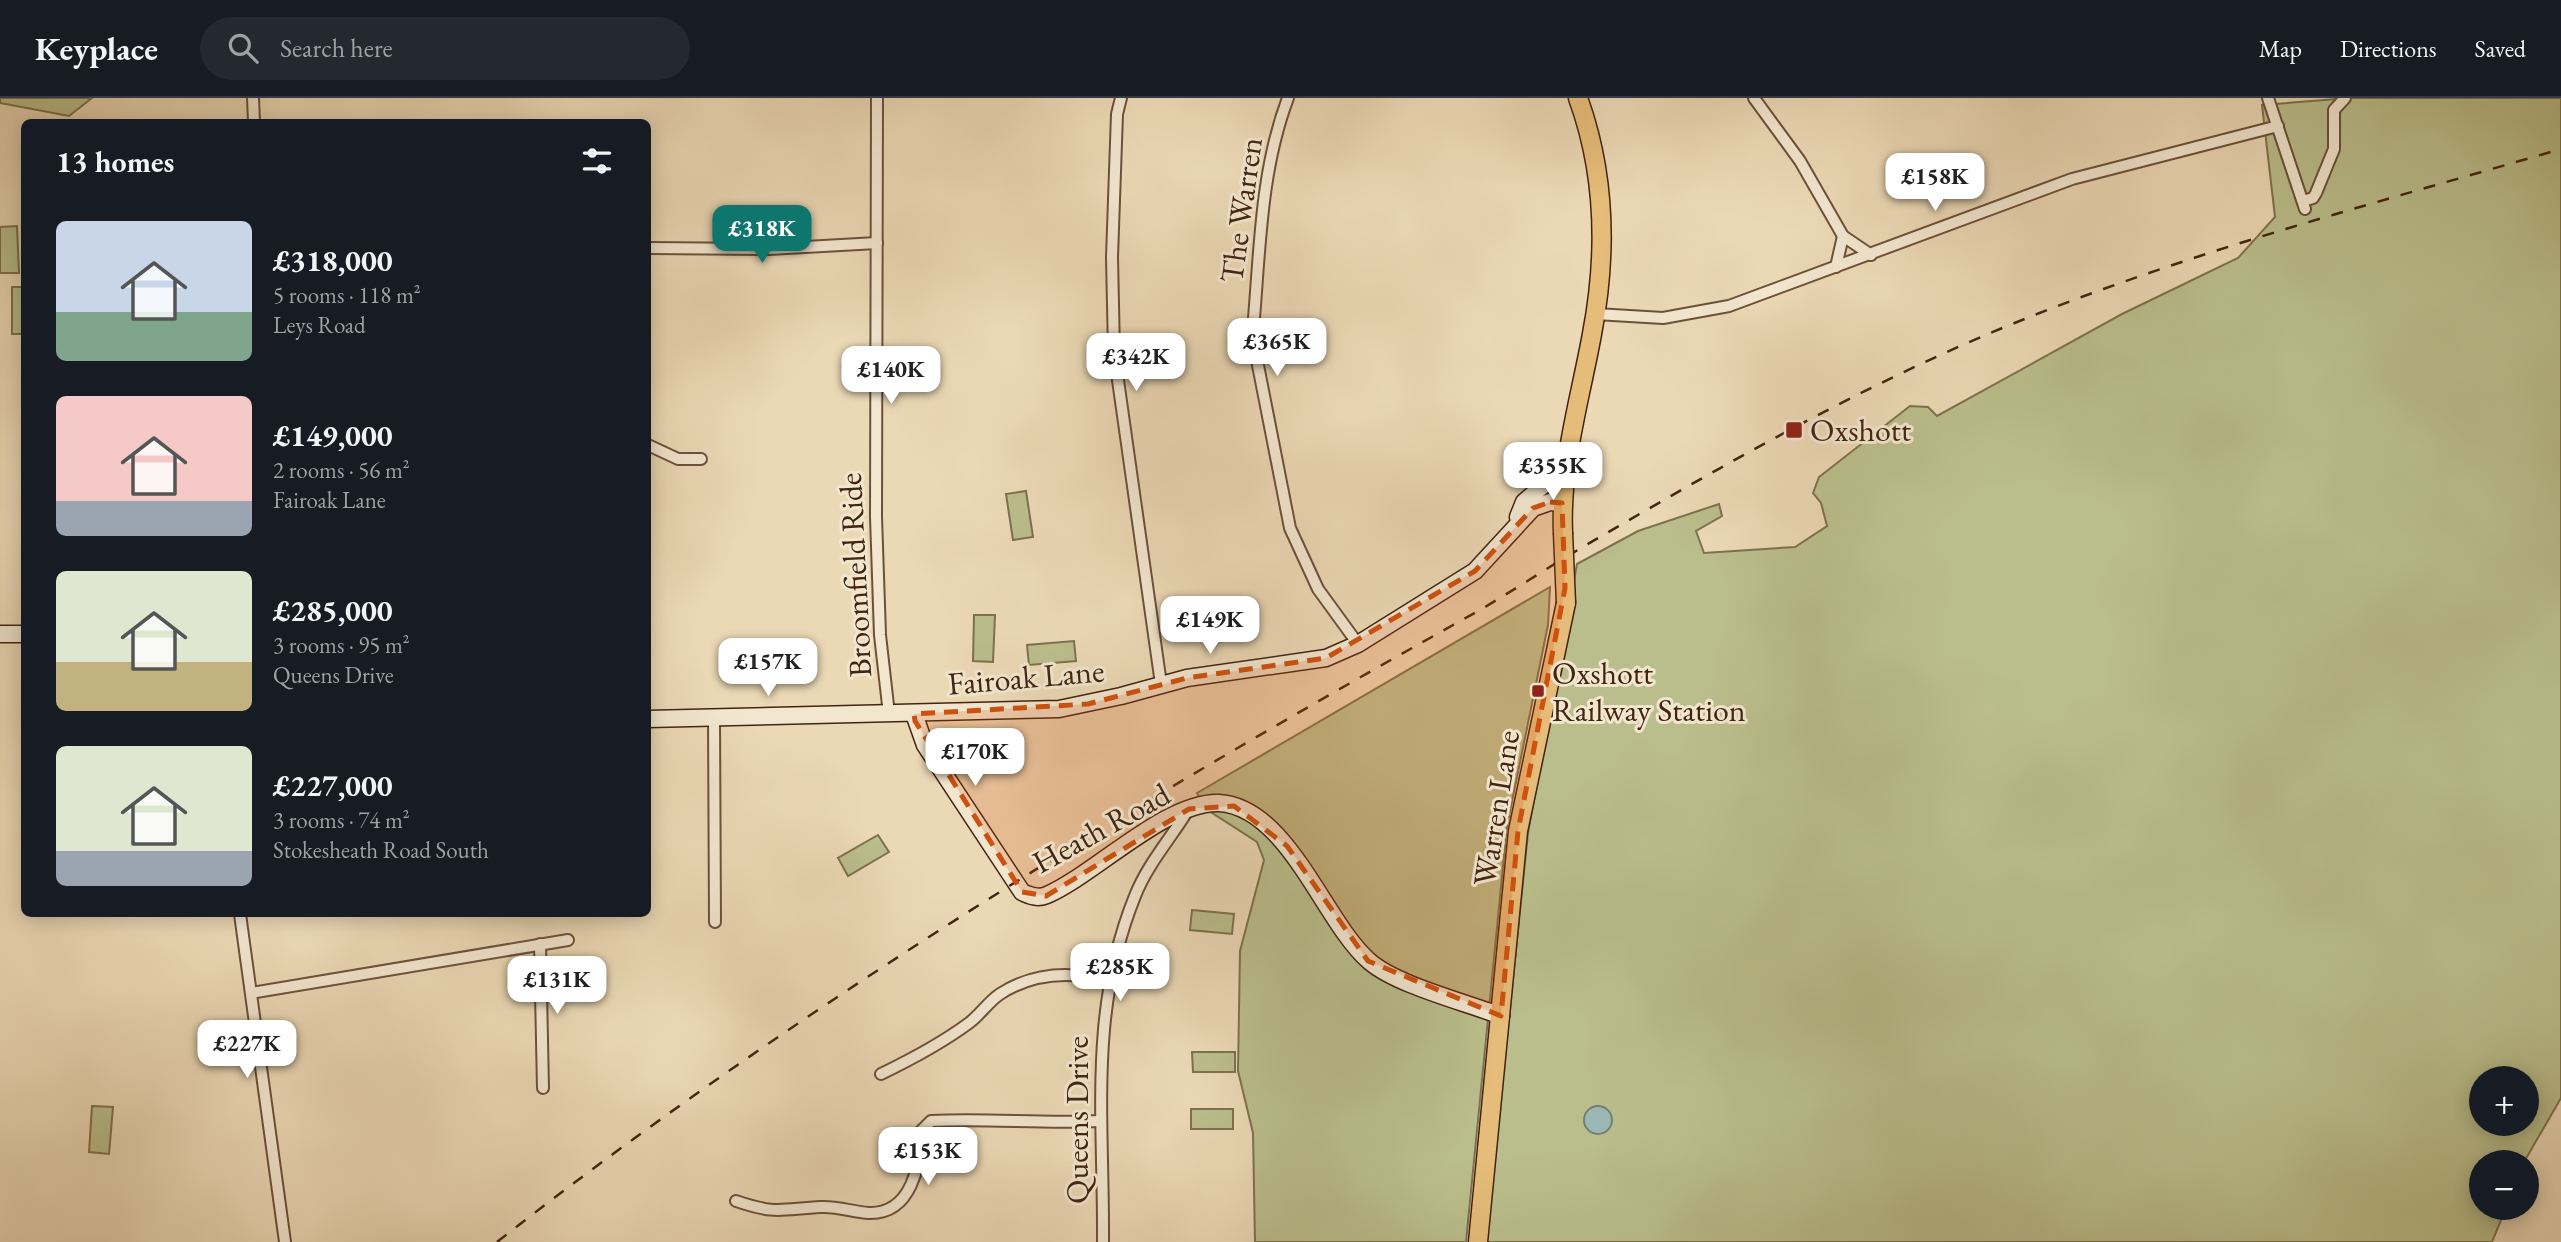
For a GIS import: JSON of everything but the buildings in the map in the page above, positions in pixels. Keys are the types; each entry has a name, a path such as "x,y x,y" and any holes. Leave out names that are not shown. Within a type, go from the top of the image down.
{"main road":[{"name":"Warren Lane","path":"1478,1242 1518,831 1566,603 1562,503 1566,466 1596,314 1604,240 1589,132 1578,98"},
{"path":"1515,526 1524,502 1557,477 1566,466"},
{"name":"Fairoak Lane","path":"651,719 1059,709 1110,699 1187,678 1325,658 1358,644 1475,570 1505,542 1515,526 1542,504 1562,503"},
{"path":"0,634 21,634"},
{"name":"Heath Road","path":"914,714 925,745 1022,892 1030,896 1046,896 1128,842 1189,809 1218,803 1234,806 1252,816 1287,846 1368,961 1391,975 1501,1016"}],"street":[{"path":"253,98 254,119"},
{"name":"Broomfield Ride","path":"877,98 877,568 889,714"},
{"path":"1121,98 1117,114 1112,257 1114,352 1161,684"},
{"name":"The Warren","path":"1287,98 1271,154 1264,202 1254,345 1290,528 1318,589 1358,644"},
{"path":"1754,98 1806,171 1843,236 1871,255"},
{"path":"2268,98 2304,205 2316,193 2334,149 2334,110 2345,98"},
{"path":"1596,314 1638,318 1700,313 1729,306 2072,179 2278,126"},
{"path":"1836,267 1843,236"},
{"path":"651,248 769,249 877,243"},
{"path":"651,446 678,459 701,459"},
{"path":"714,717 715,922"},
{"name":"Queens Drive","path":"1103,1242 1100,1121 1103,1018 1108,981 1136,893 1189,809"},
{"path":"240,917 285,1242"},
{"path":"251,993 568,940"},
{"path":"540,944 542,1088"},
{"path":"881,1074 969,1023 999,995 1023,982 1047,975 1075,974 1108,981"},
{"path":"736,1201 767,1211 832,1207 873,1213 901,1201 910,1188 921,1157 920,1132 930,1121 1100,1121"}],"highlighted area":[{"path":"1550,502 1562,503 1565,588 1518,831 1501,1016 1368,961 1287,846 1234,806 1189,809 1046,896 1022,892 915,721 914,714 1088,704 1187,678 1326,658 1475,571 1533,508"}],"green space":[{"path":"0,98 92,98 69,116 0,103"},
{"path":"2349,98 2561,98 2561,1098 2531,1150 2469,1150 2469,1220 2501,1220 2492,1242 1486,1242 1528,833 1577,564 1638,531 1719,504 1722,516 1696,531 1704,553 1795,547 1827,526 1821,503 1813,493 1819,477 1910,406 1928,407 1937,416 2122,314 2238,258 2275,217 2262,105"},
{"path":"17,226 19,273 0,273 0,227"},
{"path":"12,287 21,287 21,334 12,334"},
{"path":"1026,491 1033,537 1013,540 1006,494"},
{"path":"1550,587 1548,625 1507,826 1466,1242 1255,1242 1253,1133 1238,1071 1240,951 1264,860 1257,842 1206,809 1197,793"},
{"path":"974,615 995,615 993,662 973,661"},
{"path":"1074,641 1076,661 1029,665 1027,645"},
{"path":"878,835 889,852 848,876 838,858"},
{"path":"1192,910 1234,914 1232,934 1190,930"},
{"path":"1192,1052 1235,1052 1235,1072 1193,1072"},
{"path":"92,1106 113,1107 109,1154 89,1152"},
{"path":"1191,1109 1233,1109 1233,1129 1191,1129"}],"water":[{"path":"1598,1106 1608,1110 1612,1120 1608,1130 1598,1134 1588,1130 1584,1120 1588,1110"}],"railway":[{"path":"497,1242 732,1069 853,986 976,907 1226,755 1480,610 1631,519 1781,435 1935,357 2058,306 2272,233 2561,149"}],"place":[{"name":"Oxshott","path":"1794,430"},
{"name":"Oxshott Railway Station","path":"1538,691"}]}
